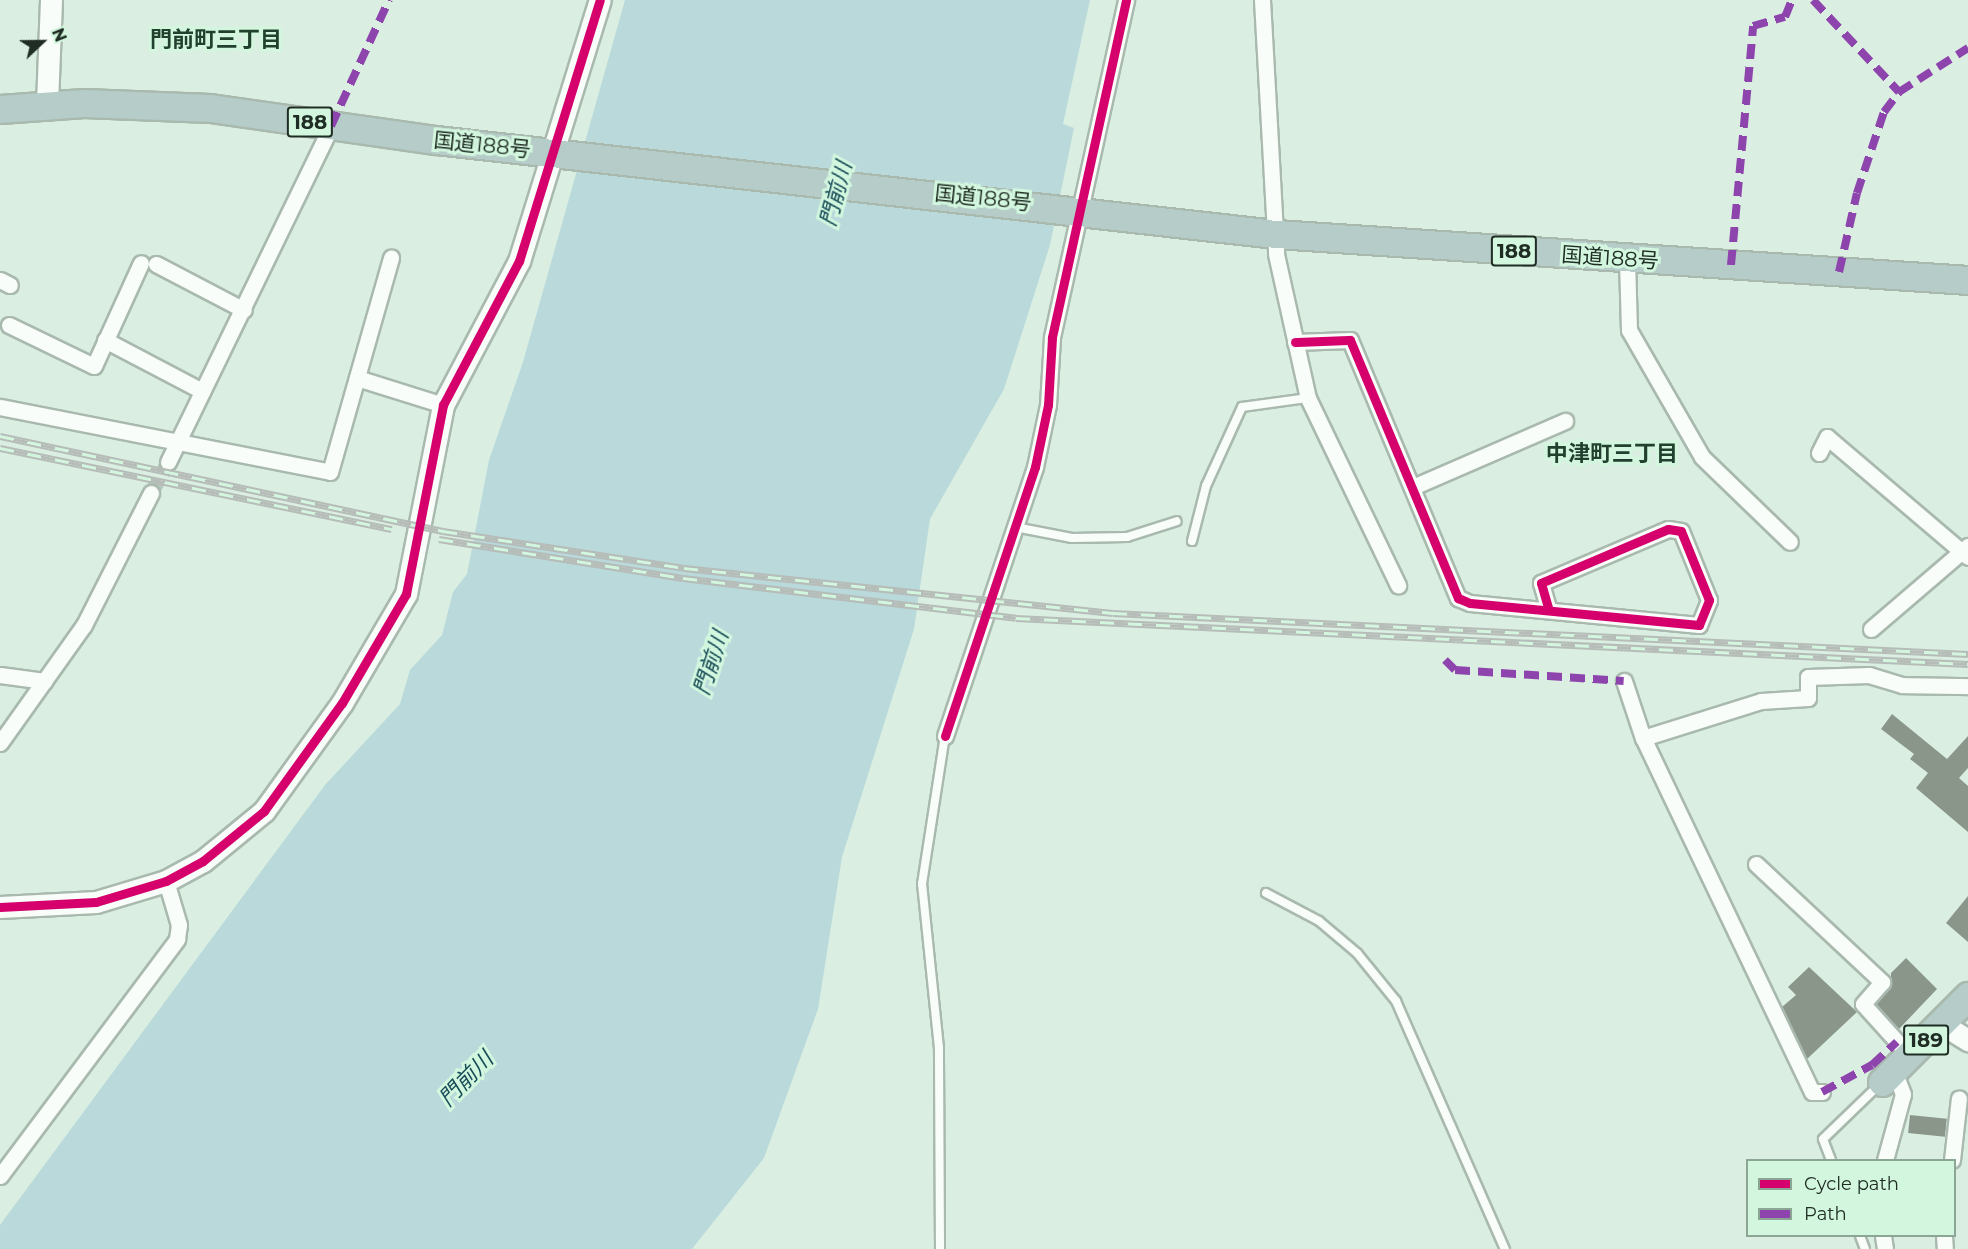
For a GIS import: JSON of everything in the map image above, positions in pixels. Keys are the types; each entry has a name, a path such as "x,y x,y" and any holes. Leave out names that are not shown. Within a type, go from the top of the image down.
{"highway":[{"name":"国道188号","path":"0,109 48,104 210,108 331,126 1276,234 1968,280"},
{"name":"189","path":"1896,1070 1968,996"}],"street":[{"path":"48,104 51,0"},
{"path":"0,907 96,902 166,881 231,841 264,812 386,632 415,567 442,405 519,261 562,153 600,0"},
{"path":"945,736 1035,467 1047,405 1052,337 1071,209 1126,0"},
{"path":"1262,0 1276,234 1295,342 1308,398 1398,585"},
{"path":"168,462 244,310 331,126"},
{"path":"0,407 330,472 391,258"},
{"path":"1627,259 1629,330 1702,457 1790,542"},
{"path":"9,325 94,366 141,263"},
{"path":"156,264 244,310"},
{"path":"105,340 202,391"},
{"path":"1295,342 1350,340 1458,598 1699,625 1709,600 1682,531 1668,529 1541,583 1548,608"},
{"path":"357,378 442,405"},
{"path":"1413,487 1565,421"},
{"path":"1820,453 1827,436 1966,551 1871,629"},
{"path":"0,744 84,625 151,493"},
{"path":"0,675 45,681"},
{"path":"1643,738 1761,701 1808,698 1808,677 1869,675 1902,685 1968,686"},
{"path":"1624,681 1643,738 1812,1092 1822,1092"},
{"path":"1756,864 1882,982 1863,1004 1896,1070 1903,1094 1886,1159"},
{"path":"0,1176 177,939 179,925 166,881"},
{"path":"1942,1024 1968,1040"},
{"path":"1952,1159 1959,1098"}],"lane":[{"path":"1192,541 1206,486 1242,407 1308,398"},
{"path":"1015,527 1072,538 1127,537 1177,521"},
{"path":"940,1249 939,1048 922,884 945,736"},
{"path":"1266,893 1319,921 1357,953 1396,1001 1505,1249"},
{"path":"1830,1159 1823,1139 1896,1070"}],"water":[{"name":"門前川","path":"625,0 1090,0 1063,124 1074,128 1050,245 1004,389 930,519 914,629 842,857 818,1009 764,1158 692,1249 0,1249 0,1225 325,785 400,704 410,670 442,635 453,592 467,574 489,460 523,362"}],"building":[{"path":"1892,714 1947,759 1968,736 1968,768 1959,778 1968,786 1968,832 1916,788 1928,773 1910,759 1914,754 1881,729"},
{"path":"1968,896 1968,942 1946,923"},
{"path":"1906,958 1937,989 1899,1029 1876,1004 1891,984 1891,973"},
{"path":"1809,967 1857,1012 1807,1059 1782,1007 1796,995 1788,987"},
{"path":"1910,1115 1947,1119 1945,1137 1908,1133"}],"tunnel":[{"path":"151,493 168,462"}],"railway":[{"path":"0,436 443,531 684,568 1113,613 1968,654"},
{"path":"0,448 392,529"},
{"path":"439,539 683,578 1016,618 1968,664"}],"marked path":[{"path":"331,126 389,0"},
{"path":"1731,265 1753,26 1785,17 1792,0"},
{"path":"1813,0 1899,92"},
{"path":"1839,272 1857,193 1884,112 1899,92 1968,48"},
{"path":"1445,660 1455,670 1624,681"},
{"path":"1822,1092 1872,1065 1897,1042"}],"cycle path":[{"path":"0,907 96,902 166,881 203,861 264,811 342,703 406,594 443,405 519,261 600,0"},
{"path":"945,736 1035,467 1048,405 1052,337 1126,0"},
{"path":"1295,342 1350,340 1458,598 1470,603 1699,625 1709,600 1681,531 1668,529 1541,583 1548,608"}],"district":[{"name":"門前町三丁目","path":"216,40"},
{"name":"中津町三丁目","path":"1612,454"}]}
